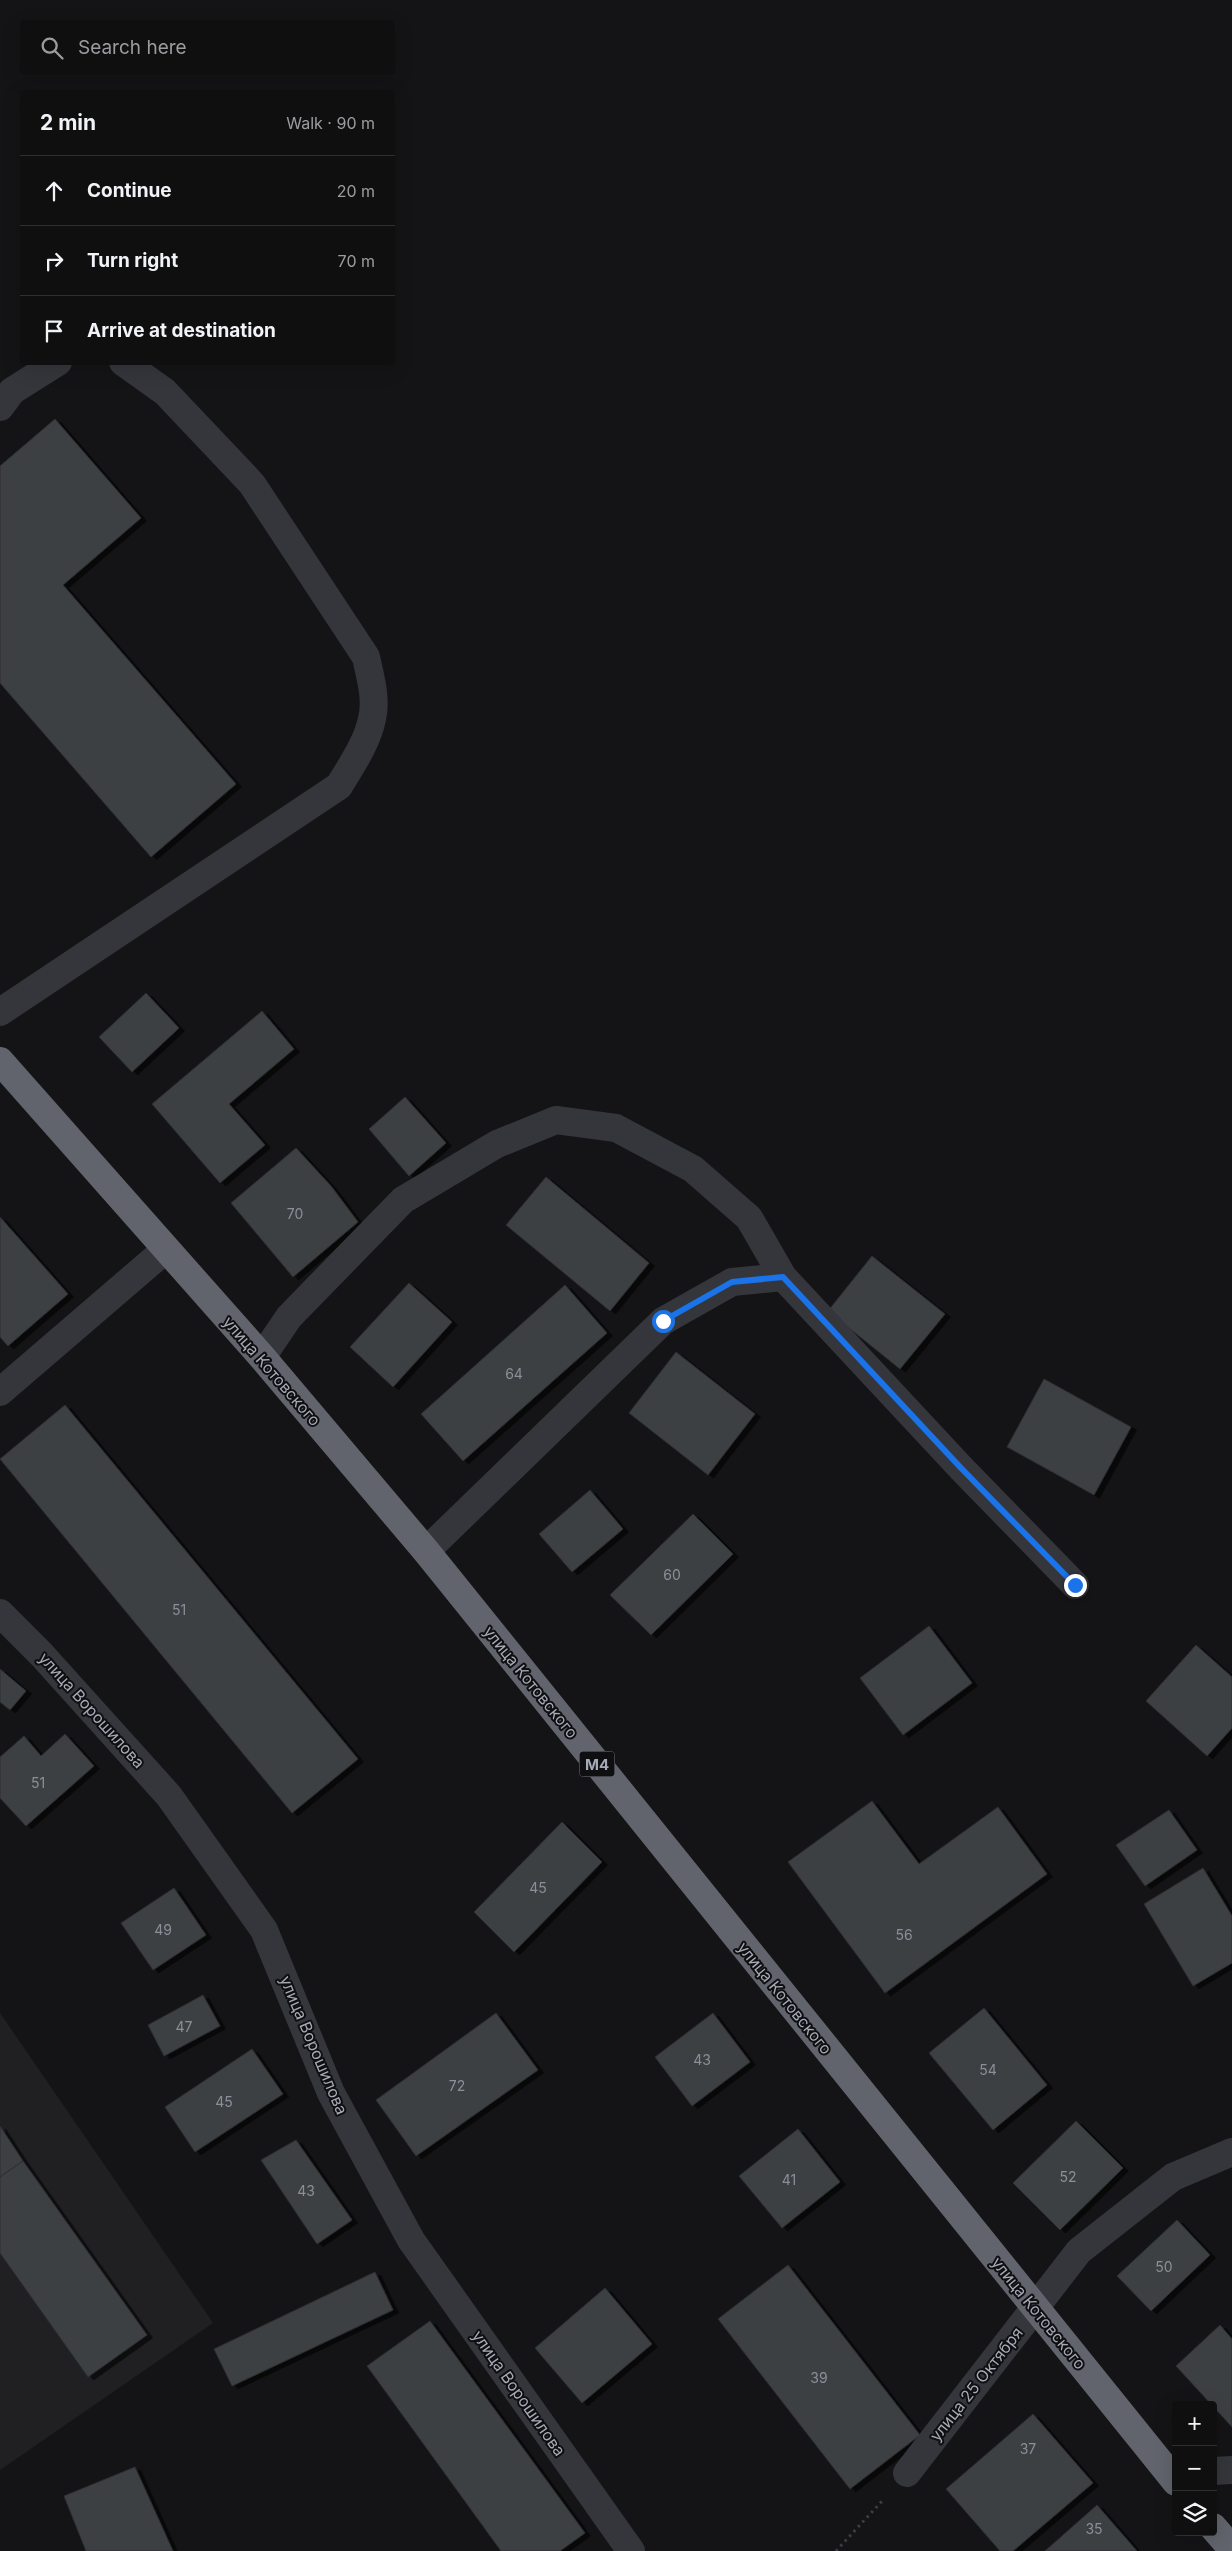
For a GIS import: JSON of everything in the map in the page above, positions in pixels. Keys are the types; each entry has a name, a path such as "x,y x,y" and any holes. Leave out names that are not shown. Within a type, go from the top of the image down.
{"highway":[{"name":"улица Котовского","path":"0,1061 165,1250 262,1357 426,1551 1034,2308 1172,2474"},
{"path":"1217,2532 1232,2549"}],"street":[{"path":"0,407 12,391 53,365"},
{"path":"0,1012 338,786 357,755 372,719 373,688 366,657 252,484 166,392 127,365"},
{"path":"262,1357 289,1316 403,1200 498,1144 556,1120 616,1128 693,1169 749,1218 783,1277 961,1468 1075,1585"},
{"path":"0,1392 165,1250"},
{"path":"426,1551 663,1321 732,1282 783,1277"},
{"name":"улица Ворошилова","path":"0,1613 42,1655 170,1796 264,1930 331,2092 411,2240 631,2551"},
{"name":"улица 25 Октября","path":"907,2473 1079,2251 1172,2177 1232,2152"},
{"path":"1217,2471 1232,2470"}],"path":[{"path":"836,2551 907,2473"}],"shaded area":[{"path":"0,2013 213,2323 0,2470"}],"building":[{"path":"55,419 141,518 63,585 236,784 151,857 0,683 0,466"},
{"path":"146,993 179,1028 132,1072 99,1037"},
{"path":"262,1011 294,1049 229,1104 265,1145 220,1183 152,1104"},
{"path":"405,1097 446,1143 409,1176 369,1129"},
{"path":"296,1148 331,1186 358,1222 293,1277 231,1203"},
{"path":"546,1177 649,1263 610,1311 506,1225"},
{"path":"0,1217 68,1294 8,1346 0,1337"},
{"path":"872,1256 945,1314 900,1369 828,1311"},
{"path":"409,1283 452,1322 393,1387 350,1347"},
{"path":"565,1285 607,1333 463,1461 421,1414"},
{"path":"676,1352 755,1414 708,1475 629,1413"},
{"path":"1044,1379 1131,1427 1094,1495 1007,1447"},
{"path":"65,1405 358,1759 292,1813 0,1459"},
{"path":"590,1490 623,1529 572,1572 539,1534"},
{"path":"693,1514 733,1554 651,1635 610,1595"},
{"path":"929,1626 972,1683 903,1735 860,1678"},
{"path":"1196,1645 1232,1677 1232,1728 1207,1756 1146,1701"},
{"path":"0,1669 26,1691 10,1710 0,1702"},
{"path":"65,1734 94,1766 26,1826 0,1798 0,1757 24,1736 41,1756"},
{"path":"872,1801 919,1864 998,1807 1047,1874 885,1993 788,1862"},
{"path":"1169,1810 1197,1850 1145,1886 1116,1845"},
{"path":"562,1822 602,1862 514,1952 474,1912"},
{"path":"1203,1868 1232,1916 1232,1963 1193,1986 1144,1904"},
{"path":"174,1888 206,1935 153,1970 121,1923"},
{"path":"203,1995 220,2026 164,2056 148,2025"},
{"path":"984,2008 1047,2085 993,2130 929,2053"},
{"path":"496,2013 538,2070 416,2156 376,2100"},
{"path":"713,2013 750,2062 692,2106 655,2057"},
{"path":"252,2049 283,2094 195,2152 165,2107"},
{"path":"1076,2121 1123,2168 1060,2230 1013,2183"},
{"path":"0,2126 23,2161 0,2177"},
{"path":"798,2129 840,2182 782,2228 739,2176"},
{"path":"296,2140 352,2220 317,2244 261,2160"},
{"path":"23,2161 147,2335 88,2377 0,2253 0,2177"},
{"path":"1177,2220 1210,2255 1151,2311 1117,2276"},
{"path":"788,2265 920,2435 850,2489 718,2319"},
{"path":"375,2272 393,2310 232,2386 214,2349"},
{"path":"605,2288 652,2344 582,2403 535,2348"},
{"path":"430,2321 585,2533 560,2551 501,2551 367,2366"},
{"path":"1220,2325 1232,2339 1232,2427 1217,2411 1217,2401 1208,2401 1176,2366"},
{"path":"1033,2414 1093,2483 1013,2551 1000,2551 946,2489"},
{"path":"135,2467 173,2551 86,2551 64,2496"},
{"path":"1097,2505 1137,2551 1045,2551"}],"route":[{"path":"663,1321 732,1282 783,1277 961,1468 1075,1585"}]}
